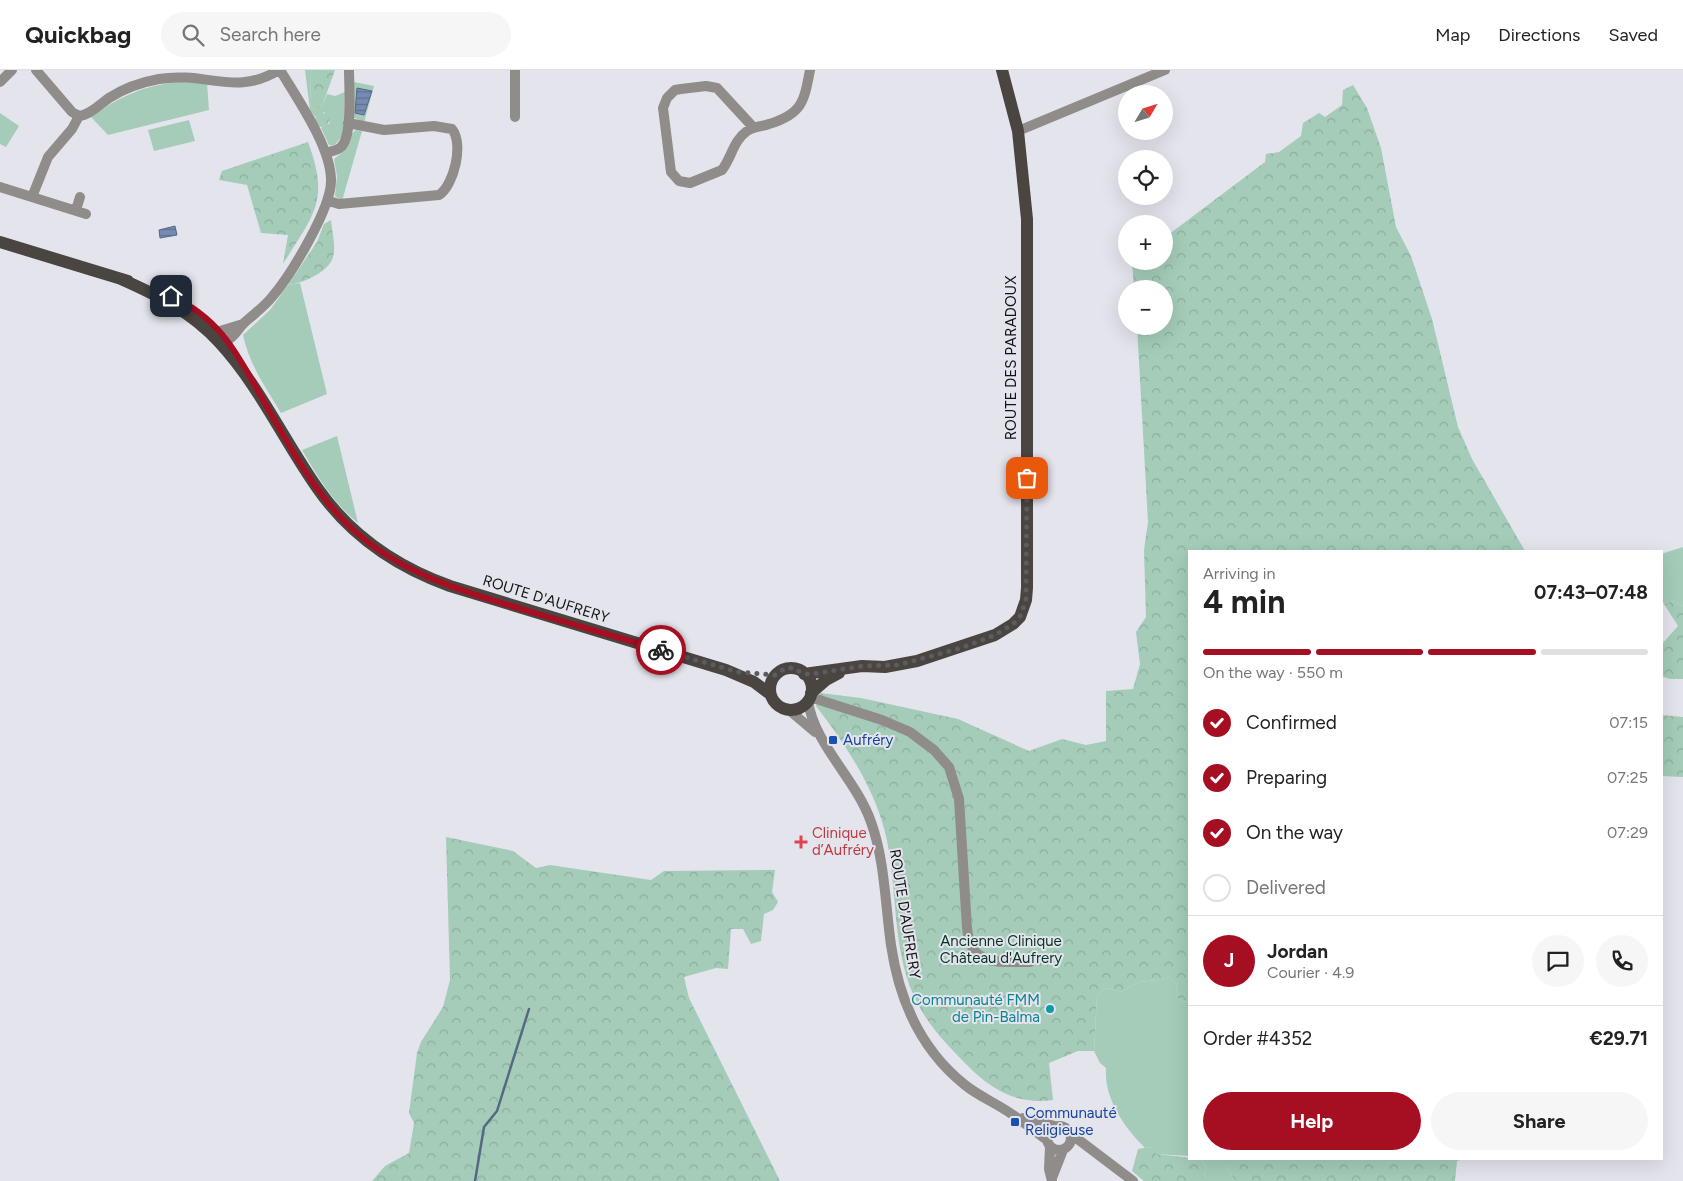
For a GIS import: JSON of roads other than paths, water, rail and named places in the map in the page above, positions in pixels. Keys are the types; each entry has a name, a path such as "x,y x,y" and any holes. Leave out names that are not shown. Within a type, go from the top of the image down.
{"main road":[{"name":"ROUTE DES PARADOUX","path":"804,674 898,665 961,648 1005,630 1020,617 1023,610 1027,588 1028,247 1018,131 1002,70"},
{"name":"ROUTE D'AUFRERY","path":"0,242 121,279 170,302 222,337 319,490 345,522 366,541 410,570 450,586 726,670 754,682 770,694"},
{"path":"810,697 809,679 804,674 793,668 786,668 775,675 770,687 770,694 777,705 789,710 796,709 810,697 826,680 852,668"},
{"name":"ROUTE D'AUFRERY","path":"726,670 775,675"}],"street":[{"path":"0,82 12,70"},
{"path":"36,70 72,112 79,116 88,114 125,90 152,80 196,77 245,84 264,79 280,70 326,153 331,180 329,201 280,288 264,307 243,324 222,337"},
{"path":"326,153 340,148 344,143 348,123 349,70"},
{"path":"514,117 515,70"},
{"path":"753,127 717,88 706,86 675,90 667,98 663,108 671,172 679,181 690,183 716,174 727,164 733,146 753,127 784,118 799,108 806,93 810,70"},
{"path":"1018,131 1165,70"},
{"path":"32,197 48,157 72,129 79,116"},
{"path":"329,201 339,204 439,195 450,184 459,143 452,130 434,126 384,130 348,123"},
{"path":"0,187 86,214"},
{"path":"76,210 80,197"},
{"path":"810,697 882,720 910,732 945,762 953,775 959,798 967,928 972,948 976,954 987,960 1030,962"},
{"name":"ROUTE D'AUFRERY","path":"810,697 810,715 863,803 877,841 882,865 895,971 910,1016 929,1046 948,1070 981,1097 1012,1114 1048,1143"},
{"name":"ROUTE D'AUFRERY","path":"789,710 826,744"},
{"name":"ROUTE D'AUFRERY","path":"1012,1114 1054,1126"},
{"path":"1052,1180 1049,1169 1047,1134 1054,1126 1065,1127 1071,1134 1104,1157 1133,1181"},
{"path":"1052,1180 1065,1149 1071,1142 1071,1134"},
{"path":"1048,1143 1056,1150 1083,1150 1104,1157"}],"water":[{"path":"357,88 372,91 364,115 355,113"},
{"path":"175,226 177,235 160,238 159,230"}],"waterway":[{"path":"475,1181 484,1127 497,1111 529,1009"}],"place":[{"name":"Aufréry","path":"833,740"},
{"name":"Clinique d’Aufréry","path":"801,842"},
{"name":"Communauté FMM de Pin-Balma","path":"1050,1009"},
{"name":"Communauté Religieuse","path":"1015,1122"}],"park label":[{"name":"Ancienne Clinique Château d'Aufrery","path":"1001,950"}]}
